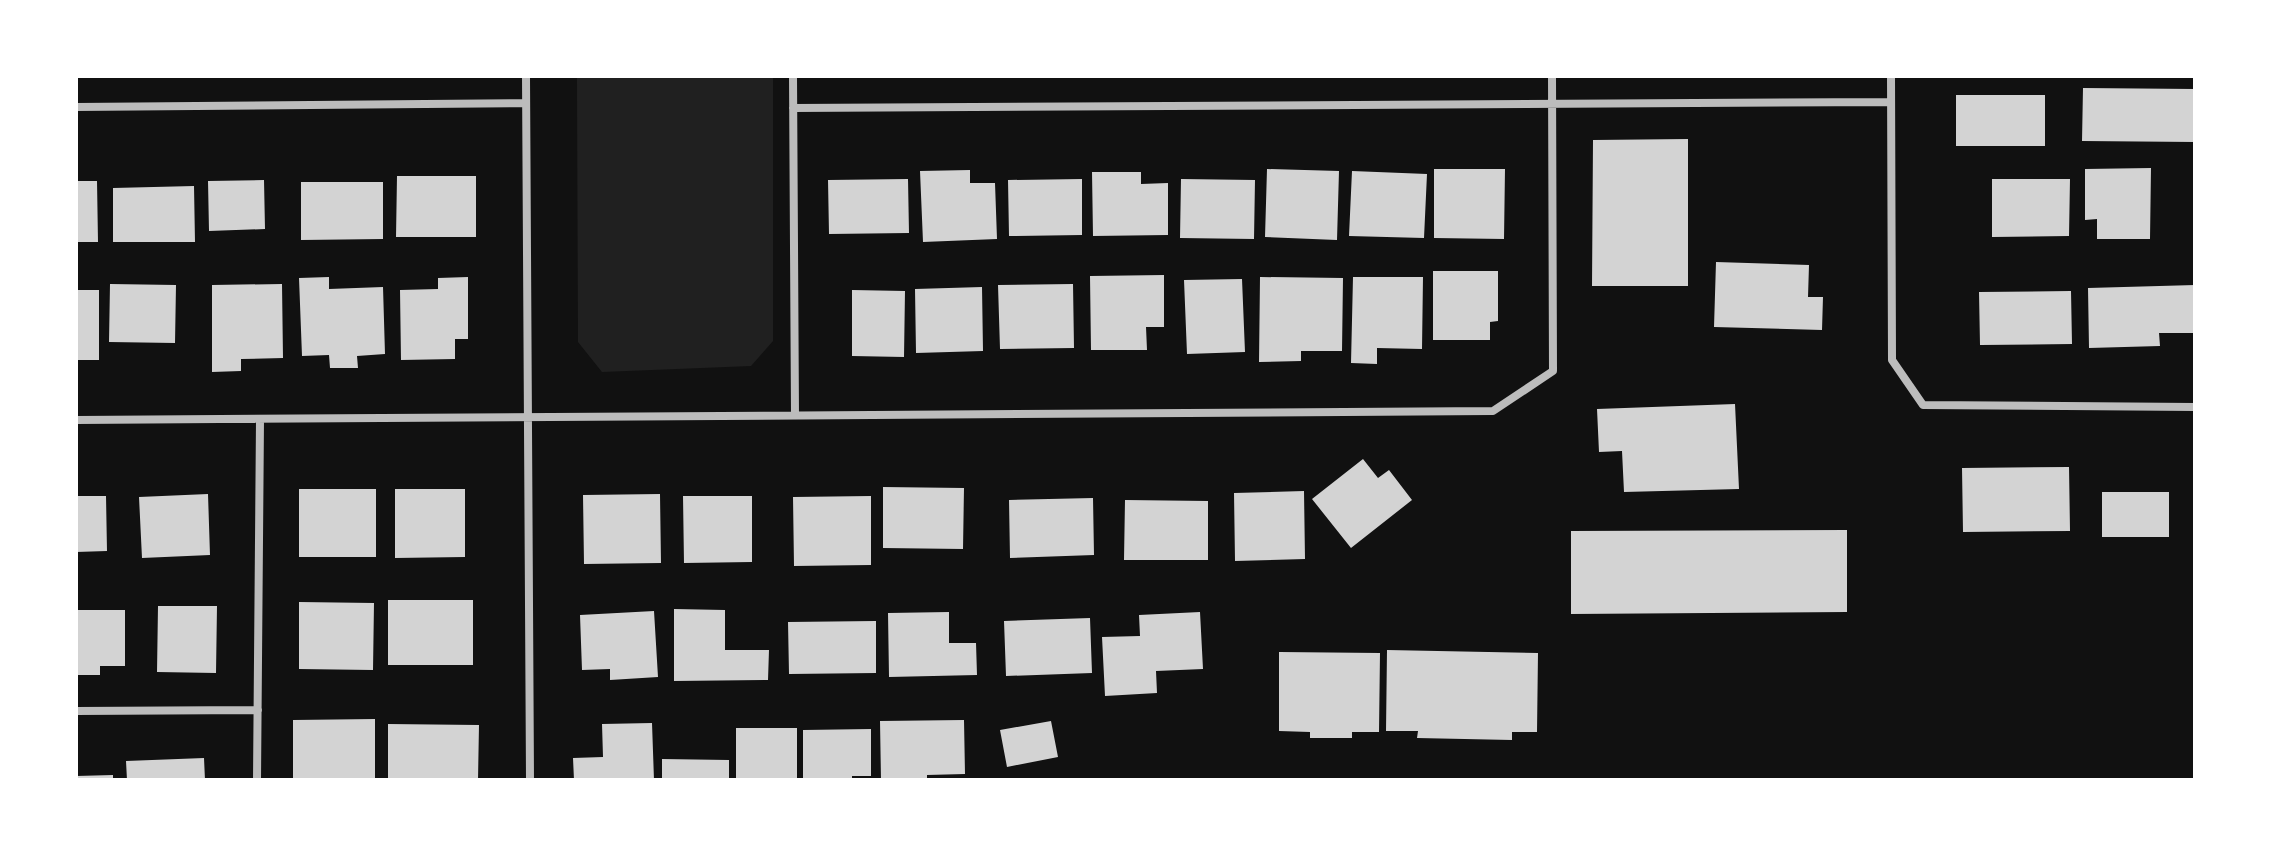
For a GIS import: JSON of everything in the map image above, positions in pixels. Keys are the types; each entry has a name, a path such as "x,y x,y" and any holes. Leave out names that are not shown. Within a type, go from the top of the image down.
{"street":[{"path":"526,76 530,780"},
{"path":"793,76 795,415"},
{"path":"76,420 1493,411 1553,371 1552,76"},
{"path":"1891,76 1892,360 1923,405 2195,407"},
{"path":"793,108 1891,102"},
{"path":"76,107 526,103"},
{"path":"257,780 260,420"},
{"path":"76,711 258,710"}],"shaded area":[{"path":"577,76 773,76 773,341 751,366 602,372 578,342"}],"building":[{"path":"2083,88 2195,89 2195,142 2082,141"},
{"path":"1956,95 2045,95 2045,146 1956,146"},
{"path":"1688,139 1688,286 1592,286 1593,140"},
{"path":"2151,168 2150,239 2097,239 2097,219 2085,220 2085,169"},
{"path":"1267,169 1339,171 1337,240 1265,237"},
{"path":"1434,169 1505,169 1504,239 1434,238"},
{"path":"970,170 970,183 995,183 997,239 923,242 920,171"},
{"path":"1352,171 1427,174 1424,238 1349,236"},
{"path":"1092,172 1141,172 1141,184 1168,183 1168,235 1093,236"},
{"path":"397,176 476,176 476,237 396,237"},
{"path":"908,179 909,233 829,234 828,180"},
{"path":"1082,179 1082,235 1009,236 1008,180"},
{"path":"1181,179 1255,180 1254,239 1180,238"},
{"path":"1992,179 2070,179 2069,236 1992,237"},
{"path":"264,180 265,229 209,231 208,181"},
{"path":"76,181 97,181 98,242 76,242"},
{"path":"301,182 383,182 383,239 301,240"},
{"path":"194,186 195,242 113,242 113,188"},
{"path":"1716,262 1809,265 1808,297 1823,297 1822,330 1714,327"},
{"path":"1433,271 1498,271 1498,321 1490,322 1490,340 1433,340"},
{"path":"1164,275 1164,327 1146,327 1147,350 1091,350 1090,276"},
{"path":"329,277 329,289 383,287 385,354 357,356 358,368 330,368 329,355 302,356 299,278"},
{"path":"468,277 468,339 455,339 455,359 401,360 400,290 438,289 438,278"},
{"path":"1260,277 1343,278 1342,351 1301,351 1301,361 1259,362"},
{"path":"1353,277 1423,277 1422,349 1377,348 1377,364 1351,363"},
{"path":"1242,279 1245,352 1187,354 1184,280"},
{"path":"110,284 176,285 175,343 109,342"},
{"path":"282,284 283,358 241,359 241,371 212,372 212,285"},
{"path":"1073,284 1074,348 1000,349 998,285"},
{"path":"2195,285 2195,333 2159,333 2160,346 2089,348 2088,288"},
{"path":"982,287 983,351 916,353 915,289"},
{"path":"76,290 99,290 99,360 76,360"},
{"path":"852,290 905,291 904,357 852,356"},
{"path":"2071,291 2072,344 1980,345 1979,292"},
{"path":"1735,404 1739,489 1624,492 1622,451 1599,452 1597,409"},
{"path":"1363,459 1378,478 1389,470 1412,500 1351,548 1312,499"},
{"path":"2069,467 2070,531 1963,532 1962,468"},
{"path":"883,487 964,488 963,549 883,548"},
{"path":"299,489 376,489 376,557 299,557"},
{"path":"395,489 465,489 465,557 395,558"},
{"path":"1304,491 1305,559 1235,561 1234,493"},
{"path":"2102,492 2169,492 2169,537 2102,537"},
{"path":"208,494 210,555 142,558 139,497"},
{"path":"660,494 661,563 584,564 583,495"},
{"path":"76,496 106,496 107,551 76,552"},
{"path":"683,496 752,496 752,562 684,563"},
{"path":"871,496 871,565 794,566 793,497"},
{"path":"1093,498 1094,555 1010,558 1009,500"},
{"path":"1125,500 1208,501 1208,560 1124,560"},
{"path":"1847,530 1847,612 1571,614 1571,531"},
{"path":"388,600 473,600 473,665 388,665"},
{"path":"299,602 374,603 373,670 299,669"},
{"path":"158,606 217,606 216,673 157,672"},
{"path":"674,609 725,610 725,650 769,650 768,680 674,681"},
{"path":"76,610 125,610 125,666 100,666 100,675 76,675"},
{"path":"654,611 658,677 610,680 610,669 582,670 580,615"},
{"path":"949,612 949,643 976,643 977,675 889,677 888,613"},
{"path":"1200,612 1203,669 1156,671 1157,693 1105,696 1102,637 1140,636 1139,615"},
{"path":"1090,618 1092,673 1006,676 1004,621"},
{"path":"876,621 876,673 789,674 788,622"},
{"path":"1387,650 1538,653 1537,732 1512,732 1512,740 1417,738 1418,731 1386,731"},
{"path":"1279,652 1380,653 1379,732 1352,732 1352,738 1310,738 1310,732 1279,731"},
{"path":"375,719 375,779 293,779 293,720"},
{"path":"964,720 965,774 927,775 927,780 881,780 880,721"},
{"path":"1051,721 1058,757 1007,767 1000,730"},
{"path":"652,723 654,780 574,780 573,758 603,757 602,724"},
{"path":"388,724 479,725 478,780 388,780"},
{"path":"736,728 797,728 797,780 736,780"},
{"path":"871,729 871,776 852,776 852,780 803,780 803,730"},
{"path":"204,758 205,780 127,780 126,761"},
{"path":"662,759 729,760 729,780 662,780"},
{"path":"113,775 113,780 76,780 76,776"}]}
